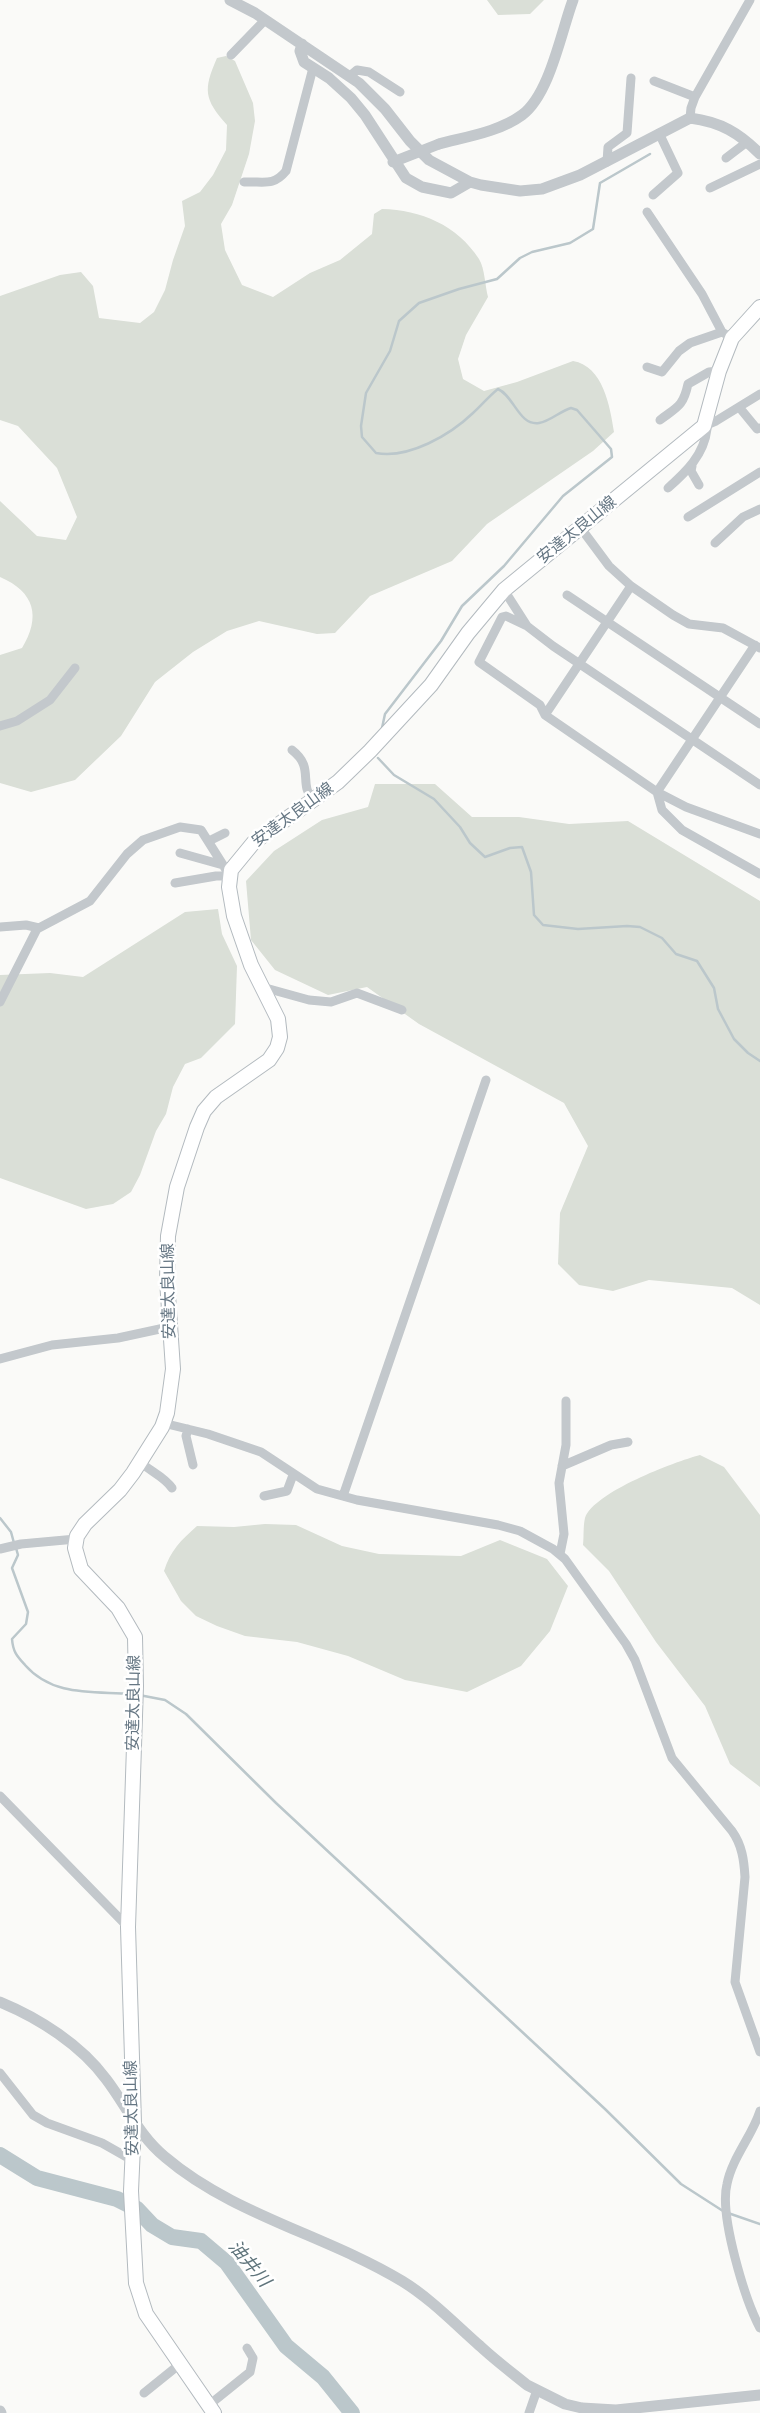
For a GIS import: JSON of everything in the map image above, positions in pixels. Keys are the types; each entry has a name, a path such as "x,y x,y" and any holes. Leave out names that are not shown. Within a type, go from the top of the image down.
{"main road":[{"path":"704,426 727,335 760,307"},
{"name":"安達太良山線","path":"212,2409 142,2306 136,2283 131,2191 134,2122 128,1927 135,1638 118,1608 81,1569 75,1553 76,1539 85,1524 120,1490 140,1462 163,1423 170,1398 173,1370 169,1327 168,1236 177,1187 197,1127 204,1111 216,1097 269,1060 278,1048 280,1037 278,1019 244,948 234,916 226,871 231,870 254,842 313,801 352,769 431,685 468,633 504,590 704,426"}],"street":[{"path":"230,0 265,20 350,76 374,97 419,151 429,160 470,182 520,190 542,189 607,162 690,118 722,124 760,154"},
{"path":"394,162 439,144 507,123 523,114 535,100 547,76 573,0"},
{"path":"690,118 695,96 750,0"},
{"path":"231,55 265,20"},
{"path":"302,44 300,56 351,98 365,115 394,162 413,184 433,190 455,193 470,182"},
{"path":"244,182 271,183 276,181 286,170 313,68"},
{"path":"350,76 357,70 369,72 400,92"},
{"path":"607,162 608,147 626,133 631,78"},
{"path":"654,81 695,96"},
{"path":"653,195 678,173 659,134"},
{"path":"726,158 747,142"},
{"path":"710,188 760,164"},
{"path":"646,212 702,294 727,335 690,343 679,351 662,372 647,367"},
{"path":"660,420 681,406 686,398 688,384 709,372 719,371"},
{"path":"699,485 691,471 706,435 707,430 704,426 760,394"},
{"path":"739,407 750,422 757,429 760,428"},
{"path":"660,408 669,413"},
{"path":"668,488 692,466"},
{"path":"688,517 760,472"},
{"path":"715,543 743,517 760,509"},
{"path":"580,527 609,566 631,586 689,624 723,628 758,646 657,792 662,810 682,830 760,874"},
{"path":"545,715 631,586"},
{"path":"504,590 527,626"},
{"path":"567,595 760,724"},
{"path":"760,786 580,665 527,626 506,616 502,617 479,662 540,705 545,715 657,792 686,807 760,834"},
{"path":"0,726 17,721 50,700 75,668"},
{"path":"292,750 300,756 307,768 305,790 313,801"},
{"path":"0,1002 32,937 39,928 90,901 127,854 150,836 171,829 189,827 201,830 226,871"},
{"path":"209,841 225,833"},
{"path":"180,853 226,871"},
{"path":"175,883 216,876 226,871"},
{"path":"0,927 26,925 39,928"},
{"path":"262,987 309,1000 331,1002 357,993 402,1010"},
{"path":"343,1496 486,1080"},
{"path":"0,1359 52,1345 118,1338 169,1327"},
{"path":"560,1554 564,1534 559,1483 566,1444 566,1401"},
{"path":"163,1423 261,1452 293,1475 317,1489 343,1496 498,1525 520,1531 539,1540 560,1554 626,1644 635,1660 672,1758 739,1842 744,1861 745,1877 735,1982 760,2052"},
{"path":"188,1429 186,1436 193,1465"},
{"path":"562,1466 611,1444 628,1442"},
{"path":"140,1462 152,1473 168,1481 172,1488"},
{"path":"264,1496 287,1492 293,1475"},
{"path":"3,1548 20,1544 76,1539"},
{"path":"0,1796 128,1927"},
{"path":"0,2002 28,2016 66,2040 88,2058 106,2078 134,2122 164,2157 200,2182 263,2216 370,2264 403,2282 527,2385 583,2411 616,2410 760,2395"},
{"path":"0,2073 33,2115 47,2123 102,2143 132,2160"},
{"path":"760,2114 726,2185 728,2221 749,2304 760,2328"},
{"path":"212,2409 250,2372 253,2358 247,2348"},
{"path":"144,2393 180,2364"},
{"path":"529,2413 537,2390"}],"shaded area":[{"path":"487,0 544,0 530,14 498,15"},
{"path":"226,56 235,61 253,103 255,121 249,154 232,205 221,224 225,250 242,285 273,297 310,273 340,260 372,234 374,214 382,209 411,212 424,216 460,237 479,259 484,273 488,297 466,335 458,359 463,379 484,391 517,382 573,361 583,364 592,371 603,389 614,432 593,451 487,524 452,561 370,596 335,633 317,634 259,621 227,631 193,652 155,682 121,736 75,780 31,792 0,783 0,655 22,648 32,626 33,616 31,606 21,590 0,577 0,501 37,536 66,540 77,517 57,468 18,426 0,420 0,296 60,275 81,272 93,286 99,318 140,323 154,312 165,290 185,226 182,201 200,192 213,175 226,150 227,125 210,101 208,86 217,58"},
{"path":"375,784 435,784 472,817 519,817 569,824 628,821 760,901 760,1305 732,1288 649,1280 613,1291 579,1285 558,1264 560,1213 588,1146 564,1103 419,1024 367,987 328,995 275,970 251,940 246,881 274,851 322,820 368,807"},
{"path":"218,909 222,934 237,966 235,1024 201,1058 185,1064 173,1087 166,1114 156,1131 140,1175 131,1192 113,1204 86,1209 0,1178 0,975 50,973 83,977 185,912"},
{"path":"700,1455 724,1467 760,1515 760,1787 730,1764 705,1706 656,1642 609,1571 583,1545 585,1518 591,1508 603,1498 636,1479"},
{"path":"265,1524 296,1525 342,1546 379,1554 461,1556 500,1540 547,1559 568,1586 550,1631 521,1666 467,1692 405,1680 348,1656 297,1642 245,1636 196,1616 181,1601 164,1571 173,1552 191,1531 197,1526 234,1527"}],"waterway":[{"path":"382,728 385,714 441,641 462,606 504,566 563,496 612,457 611,449 577,410 571,408 543,422 532,423 526,420 504,393 498,389 464,421 428,444 402,452 376,453 362,437 361,426 366,393 390,351 399,321 419,303 459,289 497,279 520,258 532,252 570,243 593,229 600,183 650,154"},
{"path":"378,758 394,775 434,799 460,827 470,843 485,857 510,848 522,847 531,872 534,915 543,925 578,929 640,927 662,938 676,954 697,961 714,988 718,1009 734,1039 748,1053 760,1061"},
{"path":"0,1518 11,1532 14,1543"},
{"path":"16,1548 18,1555 12,1568 28,1612 26,1624 12,1639 14,1651 20,1659 36,1675 48,1683 88,1692 131,1694"},
{"path":"139,1695 165,1700 186,1714 276,1803 605,2109 681,2184 723,2211"},
{"name":"油井川","path":"0,2155 37,2178 117,2199 137,2209 152,2225 172,2237 201,2241 227,2263 286,2346 323,2377 352,2413"},
{"path":"728,2213 760,2224"}]}
